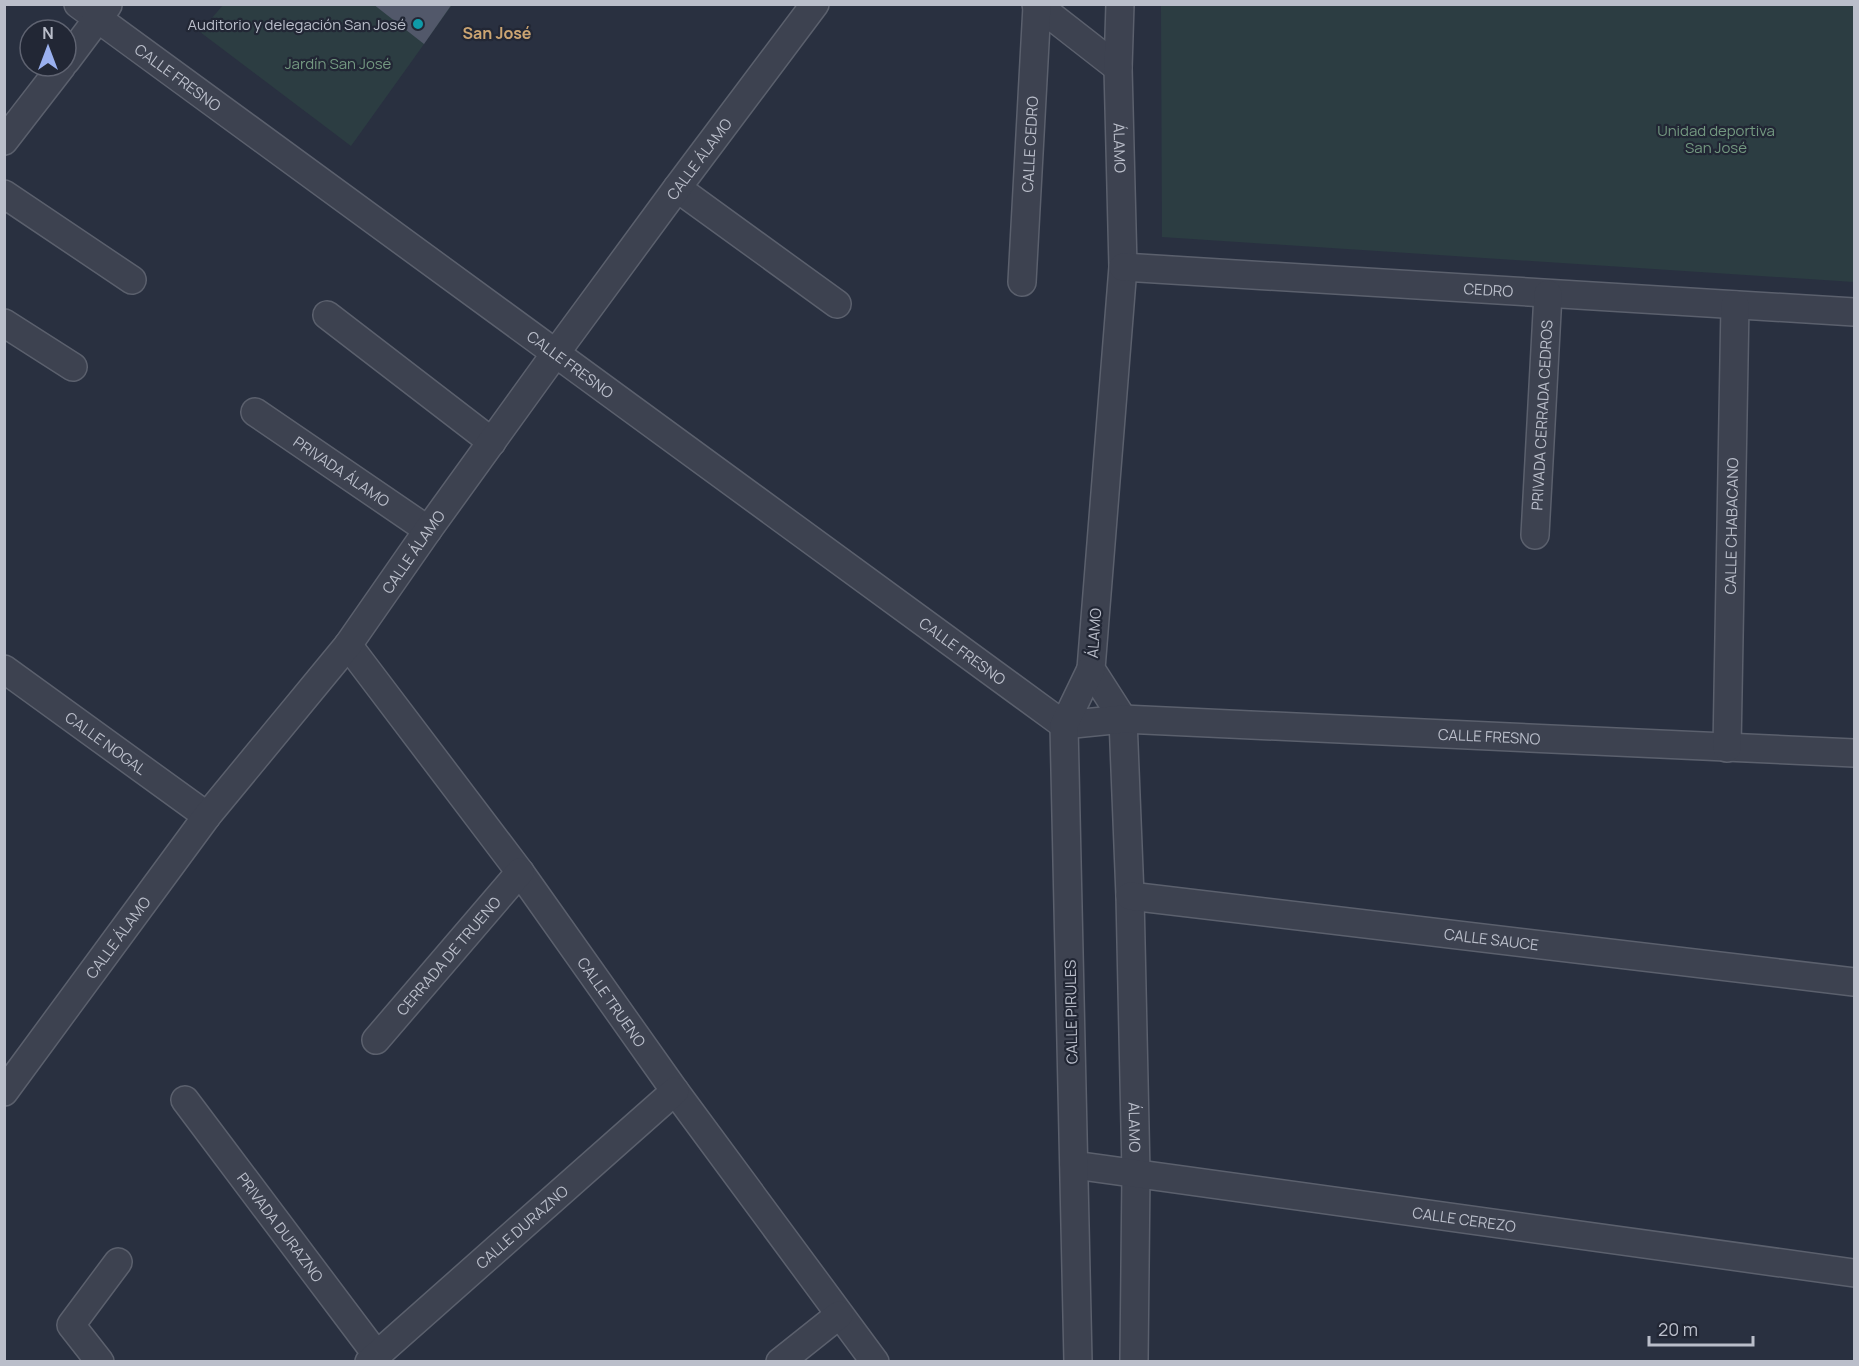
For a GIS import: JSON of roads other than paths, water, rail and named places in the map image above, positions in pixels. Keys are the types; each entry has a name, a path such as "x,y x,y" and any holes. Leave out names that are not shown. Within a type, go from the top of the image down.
{"street":[{"name":"CALLE ÁLAMO","path":"4,1092 207,816 348,645 555,354 815,4"},
{"name":"ÁLAMO","path":"1119,4 1118,68 1123,267 1091,669 1123,719 1130,896 1136,1173 1134,1362"},
{"name":"CALLE CEDRO","path":"1037,5 1118,68"},
{"name":"CALLE CEDRO","path":"1022,282 1037,5"},
{"path":"78,39 95,9"},
{"name":"CALLE FRESNO","path":"95,9 555,354 1064,725 1123,719 1854,753"},
{"path":"4,141 53,78"},
{"path":"677,188 837,304"},
{"path":"4,194 132,280"},
{"name":"CEDRO","path":"1123,267 1854,312"},
{"name":"PRIVADA CERRADA CEDROS","path":"1535,535 1548,294"},
{"name":"CALLE CHABACANO","path":"1727,748 1735,305"},
{"path":"327,315 492,442"},
{"path":"4,323 73,367"},
{"name":"PRIVADA ÁLAMO","path":"255,412 428,530"},
{"name":"CALLE TRUENO","path":"348,645 520,872 675,1091 874,1362"},
{"name":"CALLE NOGAL","path":"4,669 207,816"},
{"name":"CALLE PIRULES","path":"1078,1362 1064,725 1091,669"},
{"name":"CERRADA DE TRUENO","path":"376,1040 520,872"},
{"name":"CALLE SAUCE","path":"1130,896 1854,982"},
{"name":"CALLE DURAZNO","path":"373,1358 675,1091"},
{"name":"PRIVADA DURAZNO","path":"185,1100 373,1358"},
{"name":"CALLE CEREZO","path":"1074,1165 1854,1273"},
{"path":"100,1362 71,1325 118,1262"},
{"path":"780,1362 839,1315"}],"place":[{"name":"Auditorio y delegación San José","path":"418,24"}],"district":[{"name":"San José","path":"497,33"}],"park label":[{"name":"Jardín San José","path":"338,63"},
{"name":"Unidad deportiva San José","path":"1716,138"}]}
